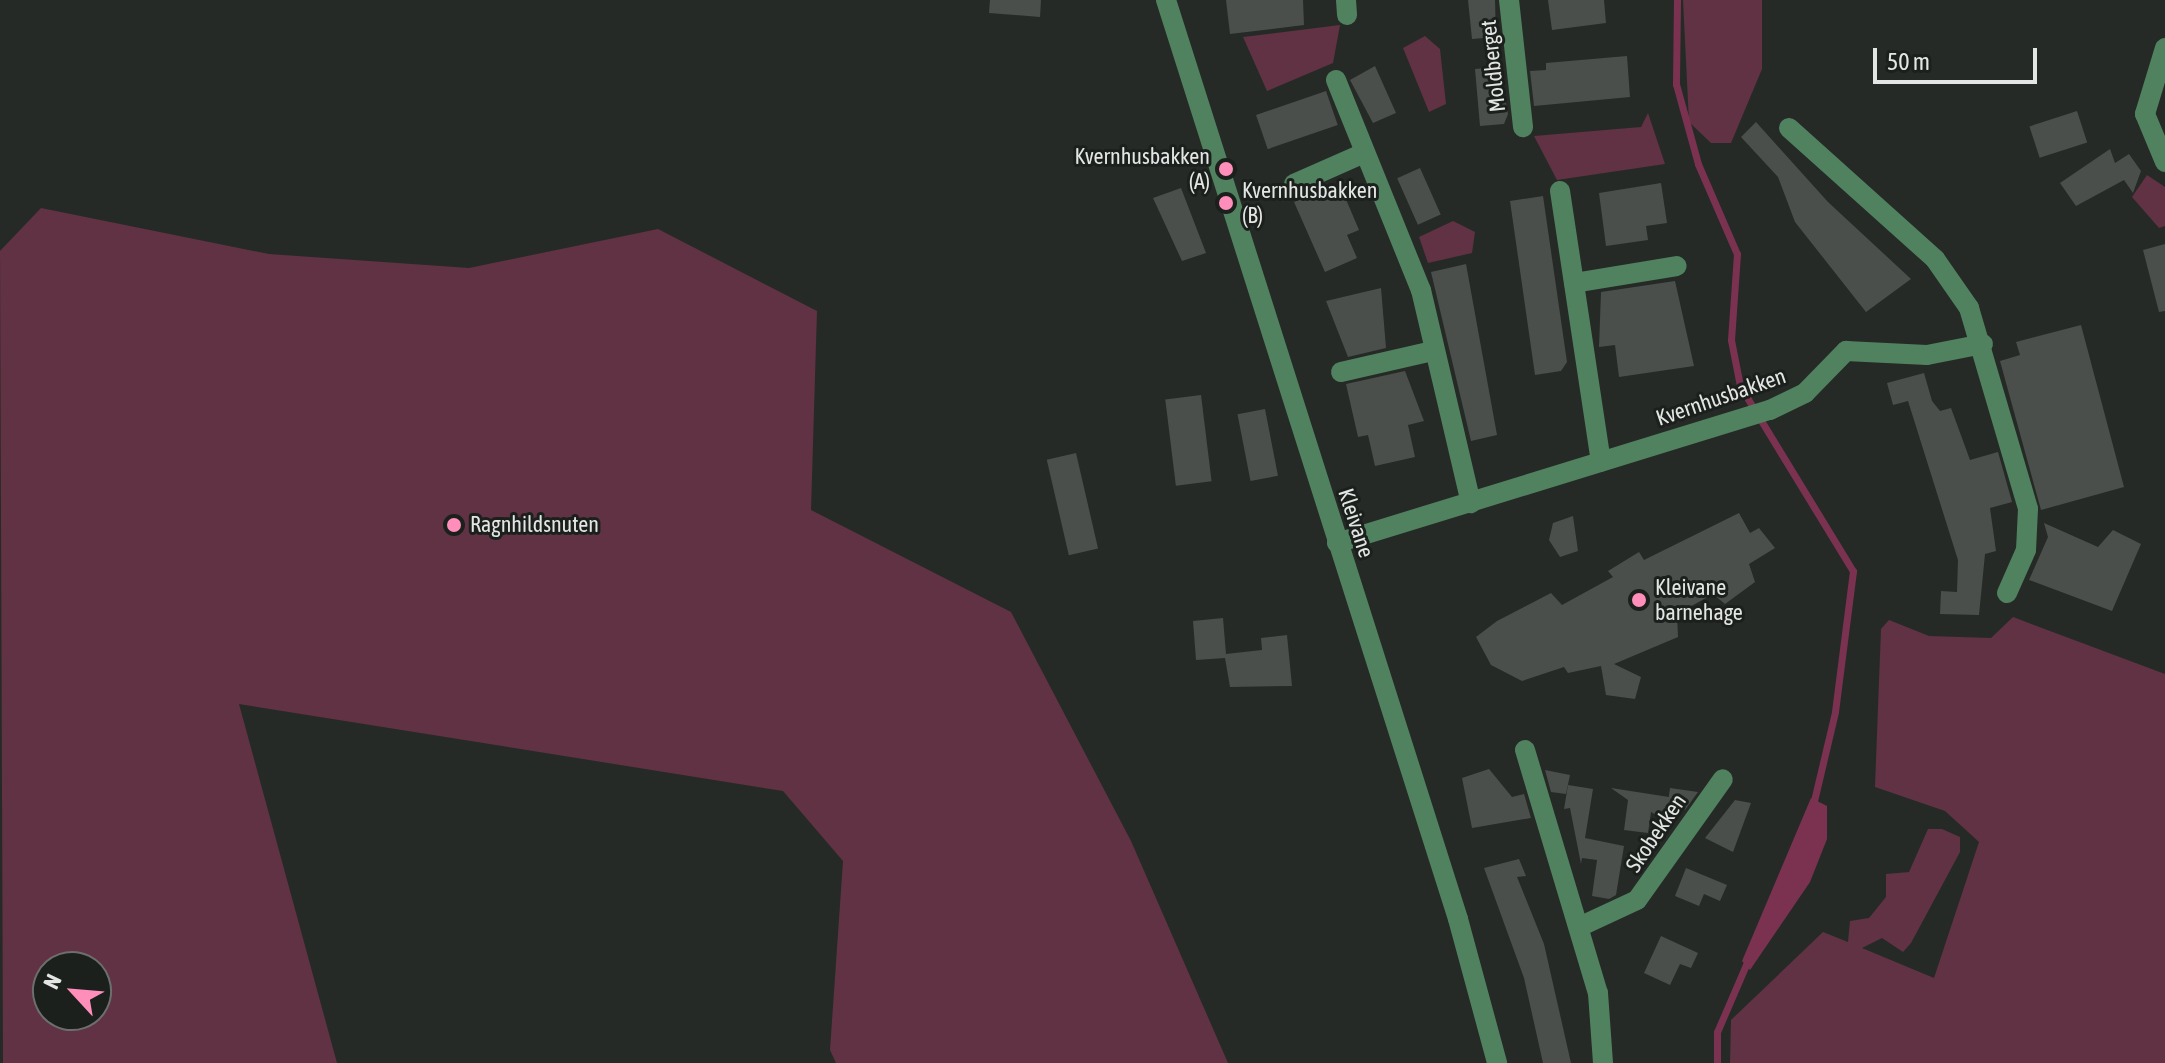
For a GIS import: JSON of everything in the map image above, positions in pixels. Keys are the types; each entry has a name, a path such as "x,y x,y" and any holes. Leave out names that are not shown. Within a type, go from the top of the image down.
{"street":[{"name":"Kleivane","path":"1166,0 1497,1063"},
{"name":"Moldberget","path":"1509,0 1523,127"},
{"path":"2165,48 2145,114 2165,162"},
{"path":"1336,80 1364,153 1409,254 1471,503"},
{"path":"1789,128 1935,259 1983,344 2028,509 2026,550 2007,593"},
{"path":"1294,184 1364,153"},
{"path":"1560,191 1601,462"},
{"path":"1574,283 1677,266"},
{"name":"Kvernhusbakken","path":"1337,543 1792,400 1846,351 1927,355 1983,344"},
{"path":"1341,372 1433,351"},
{"path":"1525,750 1598,993 1603,1063"},
{"name":"Skobekken","path":"1579,927 1637,900 1723,779"}],"shaded area":[{"path":"1683,0 1762,0 1762,69 1731,143 1711,143 1689,122"},
{"path":"1340,25 1333,63 1267,91 1243,37"},
{"path":"1425,36 1440,49 1446,104 1429,112 1403,48"},
{"path":"1648,113 1665,164 1557,180 1534,136 1641,127"},
{"path":"2147,175 2165,187 2165,226 2159,228 2132,197"},
{"path":"41,208 269,254 469,268 658,229 817,311 811,510 1011,612 1131,841 1228,1063 836,1063 830,1050 843,861 783,791 239,704 337,1063 3,1063 0,251"},
{"path":"1453,221 1475,232 1472,253 1428,263 1419,237"},
{"path":"2013,617 2165,674 2165,1063 1730,1063 1731,1020 1823,932 1848,942 1850,921 1869,918 1886,897 1886,874 1909,872 1928,829 1942,829 1960,837 1960,852 1911,943 1903,952 1882,938 1862,948 1934,978 1979,842 1945,811 1875,787 1881,629 1889,620 1929,636 1991,638"},
{"path":"1811,798 1827,806 1827,839 1810,882 1750,970 1742,961"}],"building":[{"path":"990,0 1041,0 1040,17 989,13"},
{"path":"1226,0 1303,0 1304,25 1230,34"},
{"path":"1468,0 1495,0 1496,37 1472,39"},
{"path":"1548,0 1604,0 1606,23 1552,30"},
{"path":"1627,56 1630,97 1534,106 1530,71 1546,70 1546,63"},
{"path":"1375,66 1396,113 1373,123 1350,80"},
{"path":"1499,67 1508,114 1504,124 1480,126 1475,69"},
{"path":"1326,91 1338,125 1268,149 1256,115"},
{"path":"2077,111 2087,142 2040,158 2029,126"},
{"path":"1756,122 1828,202 1911,279 1866,312 1795,222 1778,177 1741,137"},
{"path":"2110,149 2115,163 2129,154 2141,171 2133,193 2124,180 2076,206 2060,183"},
{"path":"1420,168 1441,215 1418,225 1397,178"},
{"path":"1339,183 1359,230 1347,235 1357,258 1325,272 1294,202"},
{"path":"1661,183 1667,223 1646,226 1648,240 1606,246 1599,193"},
{"path":"1181,188 1206,253 1182,261 1153,198"},
{"path":"1543,196 1567,362 1561,371 1535,375 1510,201"},
{"path":"2165,244 2165,311 2159,312 2143,250"},
{"path":"1466,264 1497,435 1471,441 1431,272"},
{"path":"1675,281 1694,366 1619,377 1615,345 1599,347 1601,292"},
{"path":"1381,288 1386,348 1348,357 1326,301"},
{"path":"2081,325 2124,487 2041,510 2000,361 2020,355 2016,342"},
{"path":"1405,371 1424,421 1408,425 1415,457 1375,466 1368,435 1358,437 1346,384"},
{"path":"1924,373 1932,401 1940,411 1951,408 1970,460 1998,452 2012,502 1990,508 1996,551 1985,554 1979,615 1940,614 1941,591 1957,592 1958,560 1908,401 1893,405 1887,383"},
{"path":"1201,395 1212,481 1176,486 1165,399"},
{"path":"1265,409 1278,476 1250,481 1238,414"},
{"path":"1076,453 1098,548 1069,555 1047,460"},
{"path":"1739,513 1750,533 1759,528 1775,548 1749,564 1755,582 1725,604 1713,594 1677,614 1678,637 1614,664 1641,677 1635,699 1606,695 1601,666 1568,673 1564,667 1522,681 1491,665 1476,637 1497,621 1551,593 1562,605 1613,577 1608,571 1639,552 1644,560"},
{"path":"1573,516 1578,551 1560,557 1549,540 1553,523"},
{"path":"2044,523 2098,547 2113,530 2141,544 2112,611 2029,580 2048,537"},
{"path":"1223,618 1226,654 1262,650 1261,638 1287,635 1292,686 1230,687 1225,658 1196,660 1193,621"},
{"path":"1489,769 1512,797 1524,794 1531,818 1472,828 1462,778"},
{"path":"1545,770 1570,775 1566,794 1551,792"},
{"path":"1568,785 1593,789 1585,838 1624,846 1616,895 1609,899 1592,896 1597,860 1582,858 1581,864 1570,808 1564,809"},
{"path":"1611,788 1669,797 1670,788 1698,792 1685,810 1667,806 1666,820 1651,812 1648,833 1624,830 1628,800"},
{"path":"1735,800 1751,803 1733,852 1705,838"},
{"path":"1519,859 1526,876 1517,877 1544,944 1571,1063 1543,1063 1524,978 1484,868"},
{"path":"1686,868 1727,885 1720,901 1704,894 1699,906 1675,896"},
{"path":"1661,936 1698,953 1691,968 1680,964 1670,985 1644,973"}],"waterway":[{"path":"1677,0 1676,84 1698,164 1737,254 1731,340 1740,386 1853,571 1835,712 1813,805"},
{"path":"1717,1063 1717,1032 1748,960"}],"place":[{"name":"Kvernhusbakken (A)","path":"1226,169"},
{"name":"Kvernhusbakken (B)","path":"1226,203"},
{"name":"Ragnhildsnuten","path":"454,525"},
{"name":"Kleivane barnehage","path":"1639,600"}]}
